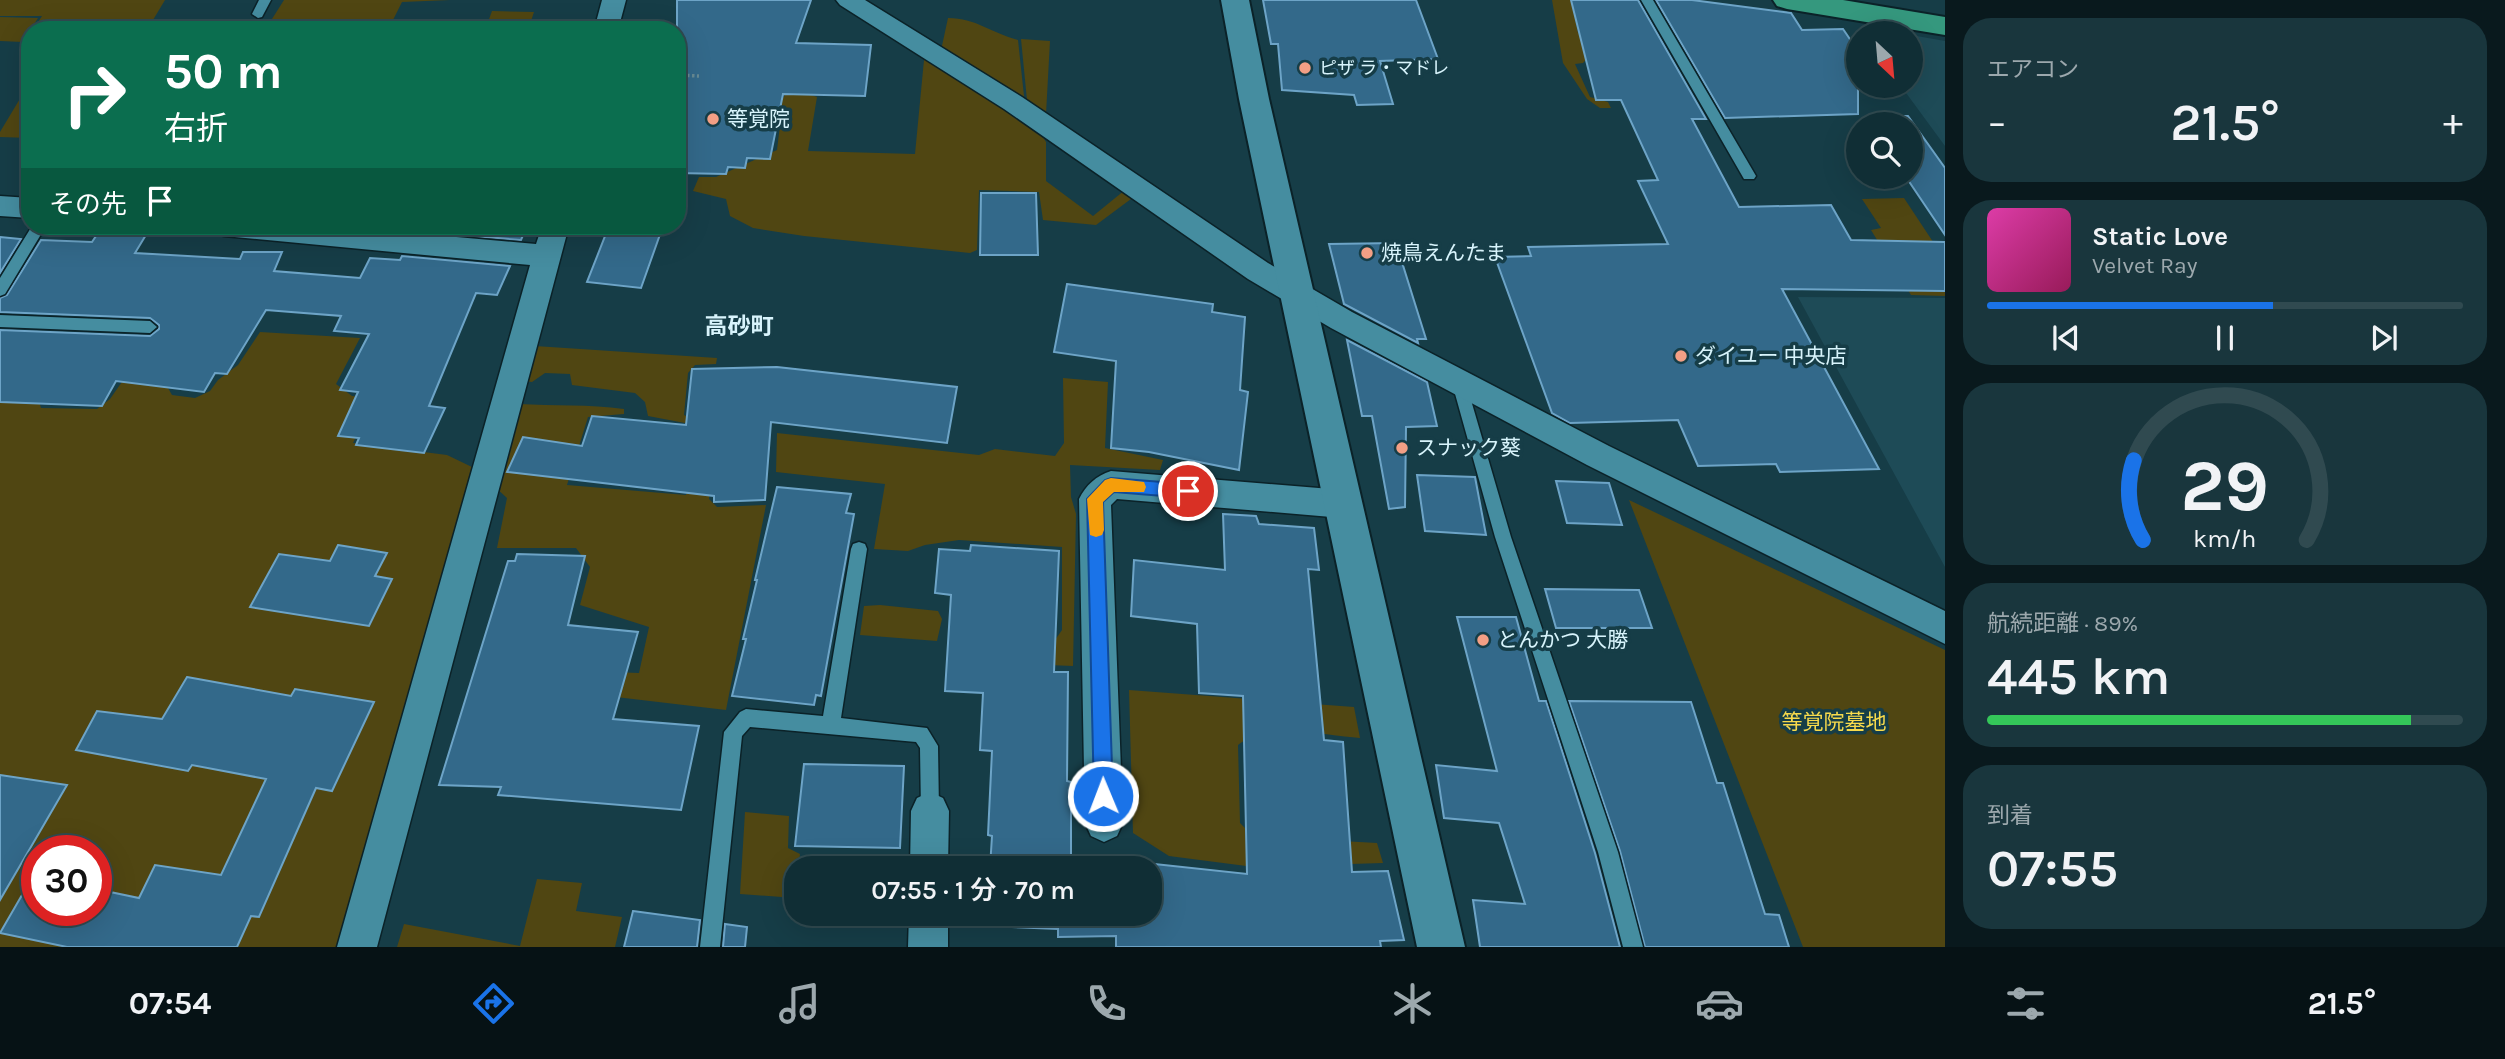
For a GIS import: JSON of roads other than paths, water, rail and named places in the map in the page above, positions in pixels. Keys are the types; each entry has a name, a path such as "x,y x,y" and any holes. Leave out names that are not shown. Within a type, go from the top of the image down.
{"main road":[{"path":"1787,0 1945,26"}],"street":[{"path":"608,21 614,0"},
{"path":"848,0 1013,103 1258,271 1299,295 1665,491 1945,628"},
{"path":"1235,0 1254,99 1441,947"},
{"path":"0,206 21,207"},
{"path":"357,947 551,241 420,235"},
{"path":"1104,823 1095,499 1111,485 1343,504"},
{"path":"929,856 930,811"},
{"path":"928,947 929,926"}],"lane":[{"path":"258,14 265,0"},
{"path":"1647,0 1749,176"},
{"path":"0,290 34,235"},
{"path":"0,321 150,327"},
{"path":"1459,383 1503,537 1605,840 1633,947"},
{"path":"831,725 859,549"},
{"path":"710,947 733,732 746,718 921,734 929,746 930,811"}],"place":[{"name":"ピザ ラ・マドレ","path":"1305,68"},
{"name":"等覚院","path":"713,119"},
{"name":"焼鳥えんたま","path":"1367,253"},
{"name":"ダイユー 中央店","path":"1681,356"},
{"name":"スナック葵","path":"1402,448"},
{"name":"とんかつ 大勝","path":"1483,640"}],"district":[{"name":"高砂町","path":"739,326"}],"park label":[{"name":"等覚院墓地","path":"1834,722"}]}
